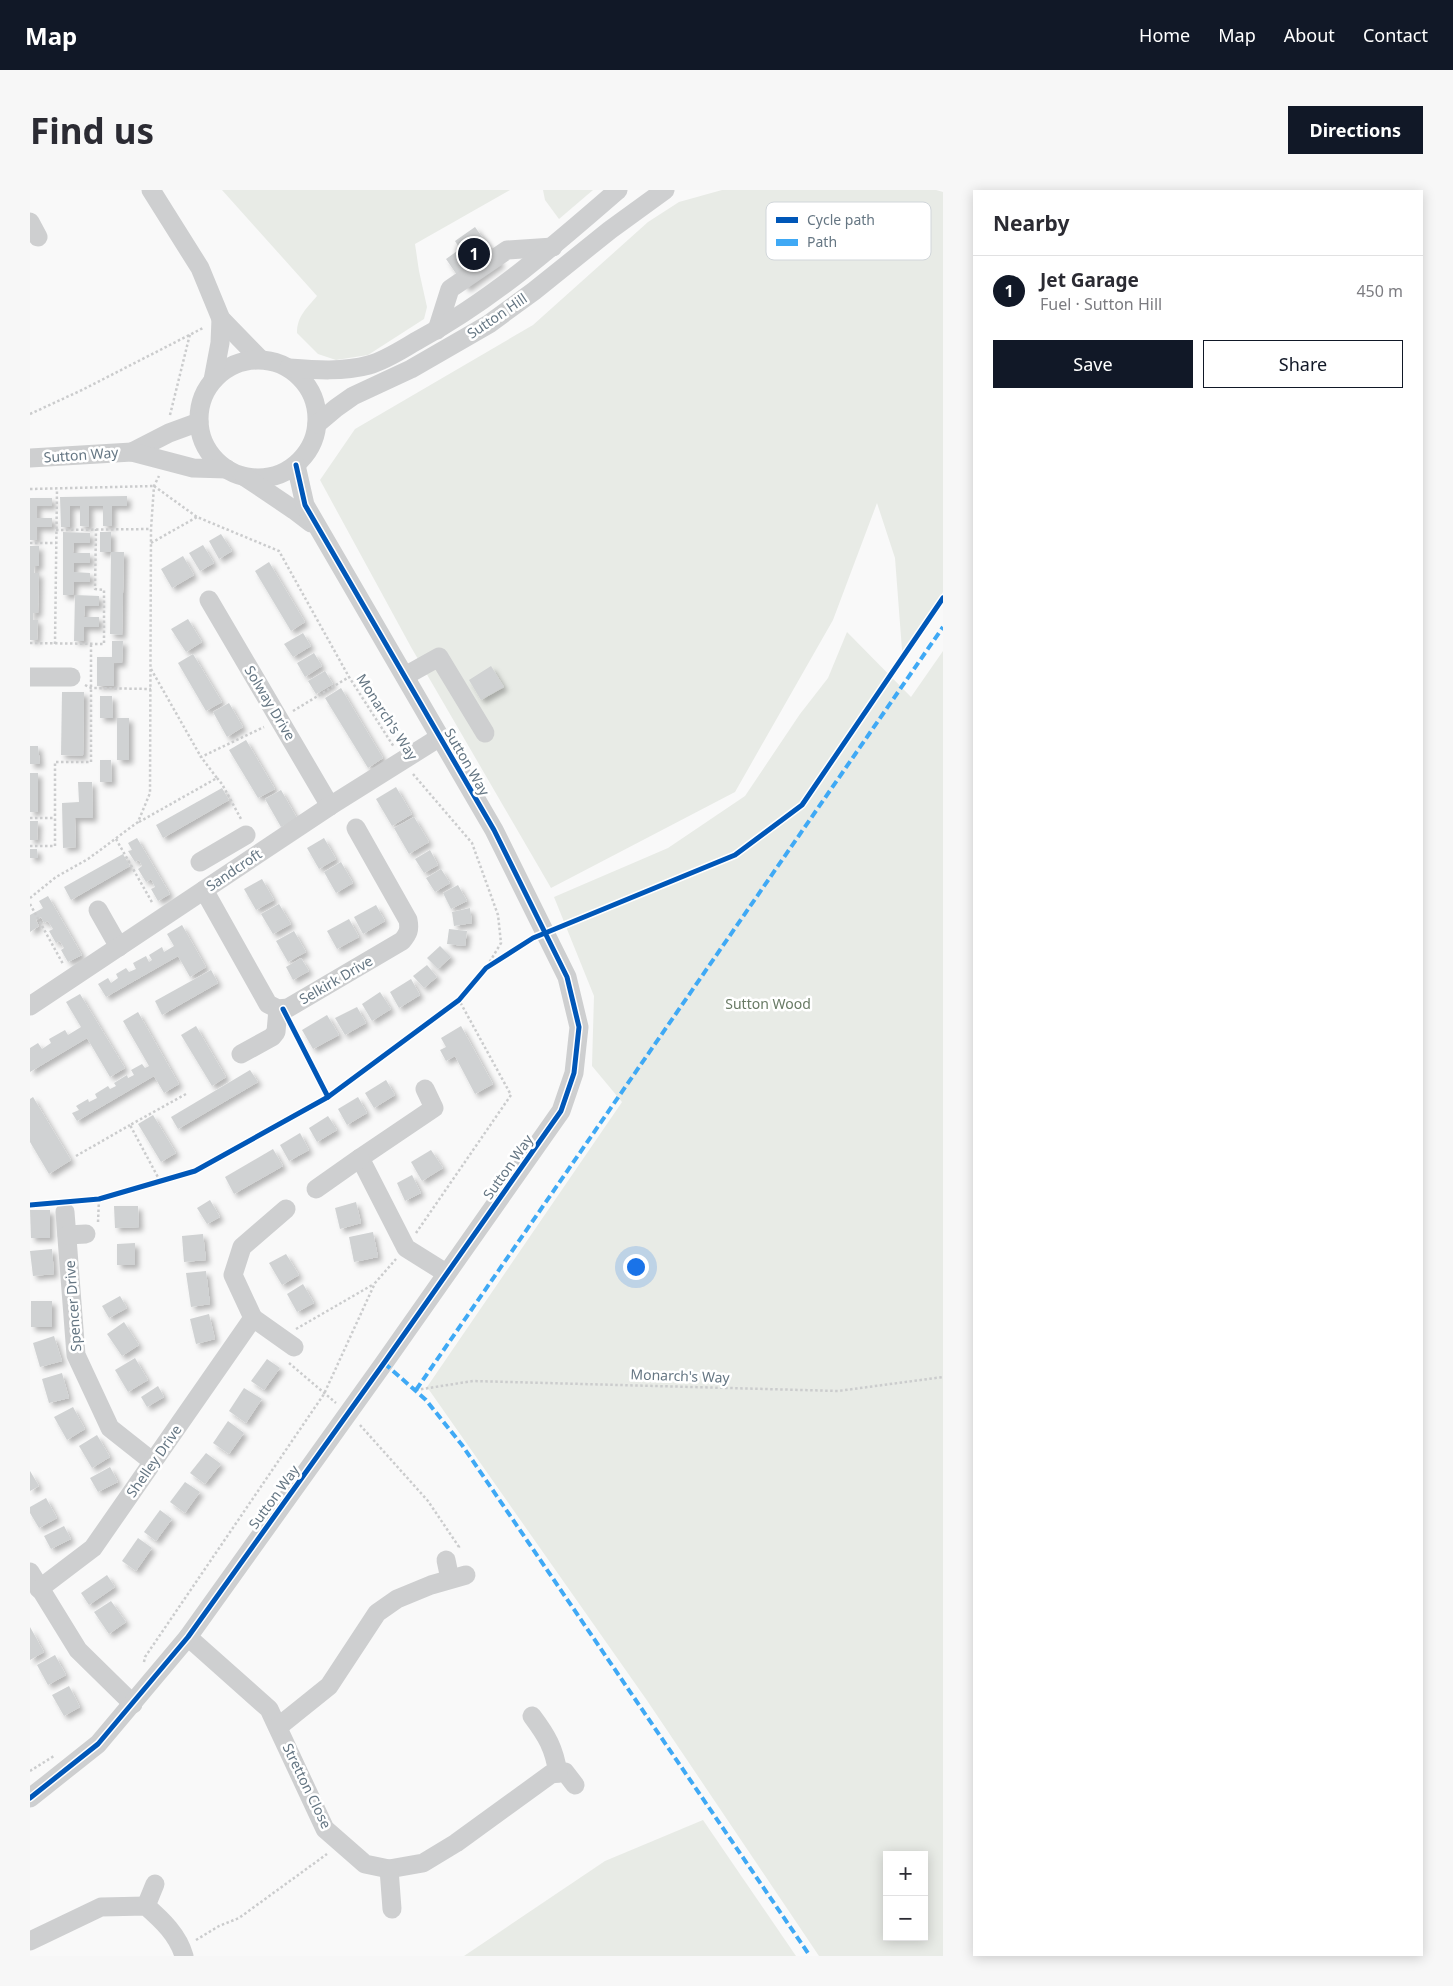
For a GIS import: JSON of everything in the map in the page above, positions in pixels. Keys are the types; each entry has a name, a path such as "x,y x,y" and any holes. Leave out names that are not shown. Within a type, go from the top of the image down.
{"street":[{"path":"151,190 200,268 221,318 260,359"},
{"name":"Sutton Hill","path":"290,368 349,369 371,365 437,330 496,291 553,247 618,190"},
{"name":"Sutton Hill","path":"317,424 353,396 412,370 489,324 665,190"},
{"path":"437,330 450,289 507,250 553,247"},
{"path":"213,380 220,343 221,318"},
{"path":"260,359 290,368 305,382 311,391 317,410 317,424 311,446 296,465 284,472 268,477 245,477 227,469 216,461 206,447 199,422 201,404 208,387 224,371 237,364 260,359"},
{"name":"Sutton Way","path":"132,452 169,433 199,422"},
{"name":"Sutton Way","path":"30,458 132,452 193,468 227,469"},
{"name":"Sutton Way","path":"30,1798 98,1744 188,1637 561,1111 574,1073 578,1027 566,976 494,830 305,505 296,465"},
{"name":"Sutton Way","path":"245,477 294,510 318,529"},
{"name":"Solway Drive","path":"209,600 330,806"},
{"path":"404,676 439,657 485,733"},
{"path":"30,677 71,677"},
{"name":"Sandcroft","path":"31,1003 71,979 330,806 440,737"},
{"name":"Selkirk Drive","path":"278,1009 288,1008 402,941 408,934 410,928 408,920 356,828"},
{"path":"241,1054 276,1032 278,1009 268,1004 208,888 195,854 246,831"},
{"path":"98,910 119,947"},
{"path":"316,1189 434,1108 425,1089"},
{"path":"360,1158 406,1248 446,1273"},
{"path":"286,1209 242,1248 233,1276 253,1318 294,1347"},
{"name":"Spencer Drive","path":"65,1212 77,1235 76,1355 110,1428 153,1462"},
{"name":"Shelley Drive","path":"40,1589 93,1548 253,1318"},
{"path":"278,1727 329,1686 377,1614 397,1599 454,1571"},
{"path":"30,1572 78,1650 133,1704"},
{"name":"Stretton Close","path":"188,1637 269,1709 325,1829 365,1864 389,1869 424,1863 456,1844 551,1774 558,1773"},
{"path":"532,1716 548,1738 555,1756 558,1773 565,1772 575,1785"},
{"path":"389,1869 392,1909"},
{"path":"146,1906 155,1884"},
{"path":"30,1941 101,1907 146,1906 166,1922 183,1952"}],"path":[{"path":"30,414 82,390 221,318"},
{"path":"169,433 171,407 190,334"},
{"path":"138,822 150,793 151,529 154,486 167,461"},
{"path":"30,489 154,486"},
{"path":"56,644 57,489"},
{"path":"151,543 198,516"},
{"path":"30,643 104,644 104,590 95,590 96,529"},
{"path":"56,530 151,529"},
{"path":"30,543 56,543"},
{"path":"30,846 55,846 56,762 90,762 91,644"},
{"path":"151,667 201,756 222,784 246,831"},
{"path":"71,677 91,688 151,689"},
{"path":"201,756 280,719 350,677"},
{"path":"30,898 56,877 88,859 138,822 216,778"},
{"path":"30,818 55,818"},
{"path":"116,839 162,919"},
{"path":"30,904 71,979"},
{"path":"480,974 501,958"},
{"path":"451,1005 459,1000 464,993"},
{"path":"142,1666 145,1657 324,1394 375,1283 406,1248 511,1095 459,1000"},
{"path":"76,1156 186,1094"},
{"path":"130,1125 160,1181"},
{"path":"151,1184 169,1178"},
{"path":"92,1200 108,1196"},
{"path":"324,1394 289,1363 294,1347 291,1332 375,1283"},
{"path":"349,1412 428,1501 460,1547 454,1571"},
{"path":"30,1771 60,1752"},
{"path":"183,1952 218,1926 239,1918 342,1844"}],"green space":[{"path":"222,190 510,190 415,244 427,307 424,319 368,355 336,360 318,354 297,333 301,317 317,296"},
{"path":"543,190 593,190 559,219 545,200"},
{"path":"722,190 936,190 943,192 943,592 903,663 895,558 877,503 833,620 735,792 551,888 411,647 320,480 355,429 533,325 648,222 679,202"},
{"name":"Sutton Wood","path":"847,632 911,697 943,651 943,1956 819,1956 646,1699 427,1387 622,1102 592,1066 594,996 554,897 668,848 745,796 800,714 828,678"},
{"path":"703,1820 796,1956 464,1956 605,1861"}],"building":[{"path":"475,227 501,263 466,288 446,259 460,249 455,241"},
{"path":"127,496 127,506 112,506 112,526 103,526 103,506 89,506 89,527 80,526 80,506 70,506 70,527 61,527 60,497"},
{"path":"30,498 52,498 52,506 37,506 37,518 52,518 52,527 37,527 37,540 30,540"},
{"path":"63,532 90,533 90,543 74,543 73,553 90,553 90,563 74,563 74,572 90,573 90,582 74,582 73,595 63,595"},
{"path":"100,532 111,532 111,552 100,552"},
{"path":"221,534 232,551 219,559 209,541"},
{"path":"203,545 214,563 200,571 189,553"},
{"path":"30,546 39,546 39,566 35,566 34,573 39,573 38,613 33,613 33,620 38,620 37,640 30,640"},
{"path":"111,552 124,552 122,635 110,634"},
{"path":"183,556 194,575 172,588 161,569"},
{"path":"269,562 305,622 291,631 255,571"},
{"path":"75,595 99,596 99,606 85,606 84,617 99,617 99,627 84,627 84,641 74,641"},
{"path":"188,619 202,642 186,652 171,629"},
{"path":"303,633 311,646 293,657 284,644"},
{"path":"112,641 123,641 122,663 114,663 114,686 97,686 97,657 112,657"},
{"path":"314,653 322,666 305,677 297,663"},
{"path":"193,654 222,702 206,711 178,663"},
{"path":"491,666 504,687 481,700 469,680"},
{"path":"325,671 333,684 316,694 308,681"},
{"path":"341,688 383,758 368,768 325,698"},
{"path":"62,692 84,692 83,756 61,755"},
{"path":"100,696 112,696 113,718 100,718"},
{"path":"229,703 243,727 227,737 213,712"},
{"path":"117,718 129,718 129,760 117,760"},
{"path":"246,740 275,789 258,798 229,750"},
{"path":"30,746 38,746 40,764 30,764"},
{"path":"100,760 111,760 112,782 100,782"},
{"path":"30,773 38,773 38,812 30,812"},
{"path":"78,782 92,782 93,818 75,818 76,847 63,848 62,803 79,802"},
{"path":"396,787 412,814 392,826 376,799"},
{"path":"222,788 229,800 163,838 156,825"},
{"path":"281,790 297,818 281,827 265,799"},
{"path":"414,817 429,842 409,854 394,828"},
{"path":"30,821 38,821 37,840 30,840"},
{"path":"137,838 170,894 158,901 151,889 155,887 151,879 146,882 138,869 142,866 139,860 135,862 128,851 132,850 128,843"},
{"path":"324,838 336,859 319,869 307,848"},
{"path":"30,849 37,849 38,858 30,858"},
{"path":"430,850 438,865 424,873 415,859"},
{"path":"123,854 130,866 71,900 64,887"},
{"path":"341,862 353,883 336,893 324,872"},
{"path":"441,869 450,883 435,892 426,878"},
{"path":"262,879 274,900 256,910 244,889"},
{"path":"458,885 467,901 451,909 443,893"},
{"path":"48,896 82,955 68,962 61,950 64,948 60,941 56,943 49,931 53,929 48,921 44,923 41,917 36,920 39,926 30,932 30,915 43,908 39,901"},
{"path":"279,904 291,924 273,934 261,914"},
{"path":"376,905 385,921 363,934 354,917"},
{"path":"470,908 472,923 454,926 452,912"},
{"path":"349,919 359,937 337,949 327,931"},
{"path":"182,925 206,967 190,977 178,956 106,997 98,984 108,978 111,983 118,978 116,974 126,968 129,972 136,969 133,963 146,956 149,962 152,960 149,955 162,947 164,952 174,946 167,934"},
{"path":"449,929 467,931 465,946 447,944"},
{"path":"294,931 306,952 288,962 276,941"},
{"path":"440,946 451,957 438,969 427,958"},
{"path":"301,958 309,971 293,980 286,967"},
{"path":"427,965 437,977 424,988 413,976"},
{"path":"211,970 218,983 162,1015 155,1001"},
{"path":"411,979 420,995 399,1008 390,992"},
{"path":"380,992 391,1009 372,1021 362,1004"},
{"path":"80,994 125,1068 110,1077 87,1038 30,1072 30,1048 38,1043 42,1049 51,1043 49,1039 65,1030 68,1035 81,1027 66,1002"},
{"path":"357,1007 366,1023 345,1035 335,1018"},
{"path":"138,1012 179,1084 164,1093 154,1076 77,1121 72,1113 79,1110 76,1106 88,1099 89,1102 97,1098 95,1094 108,1086 110,1089 116,1086 114,1083 127,1075 128,1078 134,1075 131,1070 142,1064 145,1068 149,1066 123,1021"},
{"path":"327,1015 339,1035 313,1049 302,1030"},
{"path":"196,1026 226,1077 212,1086 181,1035"},
{"path":"461,1026 493,1084 475,1094 455,1056 446,1061 440,1050 446,1047 441,1038"},
{"path":"250,1070 258,1082 178,1129 171,1117"},
{"path":"386,1080 395,1095 374,1108 365,1093"},
{"path":"33,1097 71,1160 49,1174 30,1142 30,1099"},
{"path":"358,1097 367,1113 347,1125 338,1109"},
{"path":"153,1115 176,1153 161,1162 138,1124"},
{"path":"328,1116 337,1130 317,1142 309,1128"},
{"path":"300,1133 309,1150 289,1161 280,1145"},
{"path":"273,1149 283,1166 234,1194 225,1177"},
{"path":"431,1150 443,1168 422,1181 411,1162"},
{"path":"412,1175 421,1193 405,1201 397,1183"},
{"path":"210,1200 220,1217 207,1224 197,1208"},
{"path":"356,1202 361,1223 340,1229 335,1208"},
{"path":"114,1206 138,1206 139,1227 115,1228"},
{"path":"30,1210 50,1210 50,1238 31,1238"},
{"path":"373,1232 378,1257 354,1262 349,1237"},
{"path":"203,1234 206,1260 184,1262 182,1236"},
{"path":"135,1243 135,1265 117,1265 117,1244"},
{"path":"52,1249 54,1274 33,1276 30,1251"},
{"path":"286,1254 299,1275 282,1285 269,1263"},
{"path":"206,1271 210,1304 191,1307 186,1273"},
{"path":"303,1284 314,1303 297,1312 287,1294"},
{"path":"120,1296 127,1308 109,1318 102,1306"},
{"path":"31,1301 52,1301 52,1327 31,1327"},
{"path":"209,1314 215,1339 196,1344 190,1319"},
{"path":"124,1322 139,1345 122,1356 107,1334"},
{"path":"54,1336 62,1361 40,1367 33,1343"},
{"path":"135,1358 148,1380 128,1392 115,1370"},
{"path":"267,1359 280,1368 264,1390 251,1381"},
{"path":"62,1373 69,1398 49,1403 42,1379"},
{"path":"158,1386 164,1397 147,1407 141,1397"},
{"path":"244,1388 262,1399 246,1423 229,1411"},
{"path":"73,1407 85,1429 67,1440 54,1417"},
{"path":"228,1421 244,1433 229,1454 213,1443"},
{"path":"97,1435 110,1457 92,1468 79,1446"},
{"path":"206,1453 221,1464 205,1484 190,1473"},
{"path":"110,1467 118,1482 98,1492 90,1478"},
{"path":"30,1471 39,1486 30,1491"},
{"path":"185,1482 200,1492 185,1513 170,1502"},
{"path":"46,1498 57,1518 39,1528 30,1513 30,1507"},
{"path":"160,1510 172,1519 156,1541 144,1532"},
{"path":"64,1526 71,1539 51,1549 44,1536"},
{"path":"138,1538 152,1548 136,1571 122,1561"},
{"path":"107,1575 115,1587 89,1605 81,1593"},
{"path":"111,1601 126,1622 109,1634 94,1612"},
{"path":"30,1627 44,1652 30,1660"},
{"path":"55,1655 66,1675 48,1685 37,1665"},
{"path":"69,1686 80,1707 64,1716 52,1695"}],"marked path":[{"path":"416,1390 943,627"},
{"path":"384,1363 426,1400 462,1445 810,1956"}],"cycle path":[{"path":"30,1798 98,1744 188,1637 561,1111 574,1073 579,1027 567,977 494,830 305,505 296,465"},
{"path":"328,1097 459,1000 486,968 533,938 735,855 802,805 943,598"},
{"path":"30,1205 99,1199 195,1171 328,1097 283,1009"}],"place":[{"name":"Jet Garage","path":"474,254"}]}
